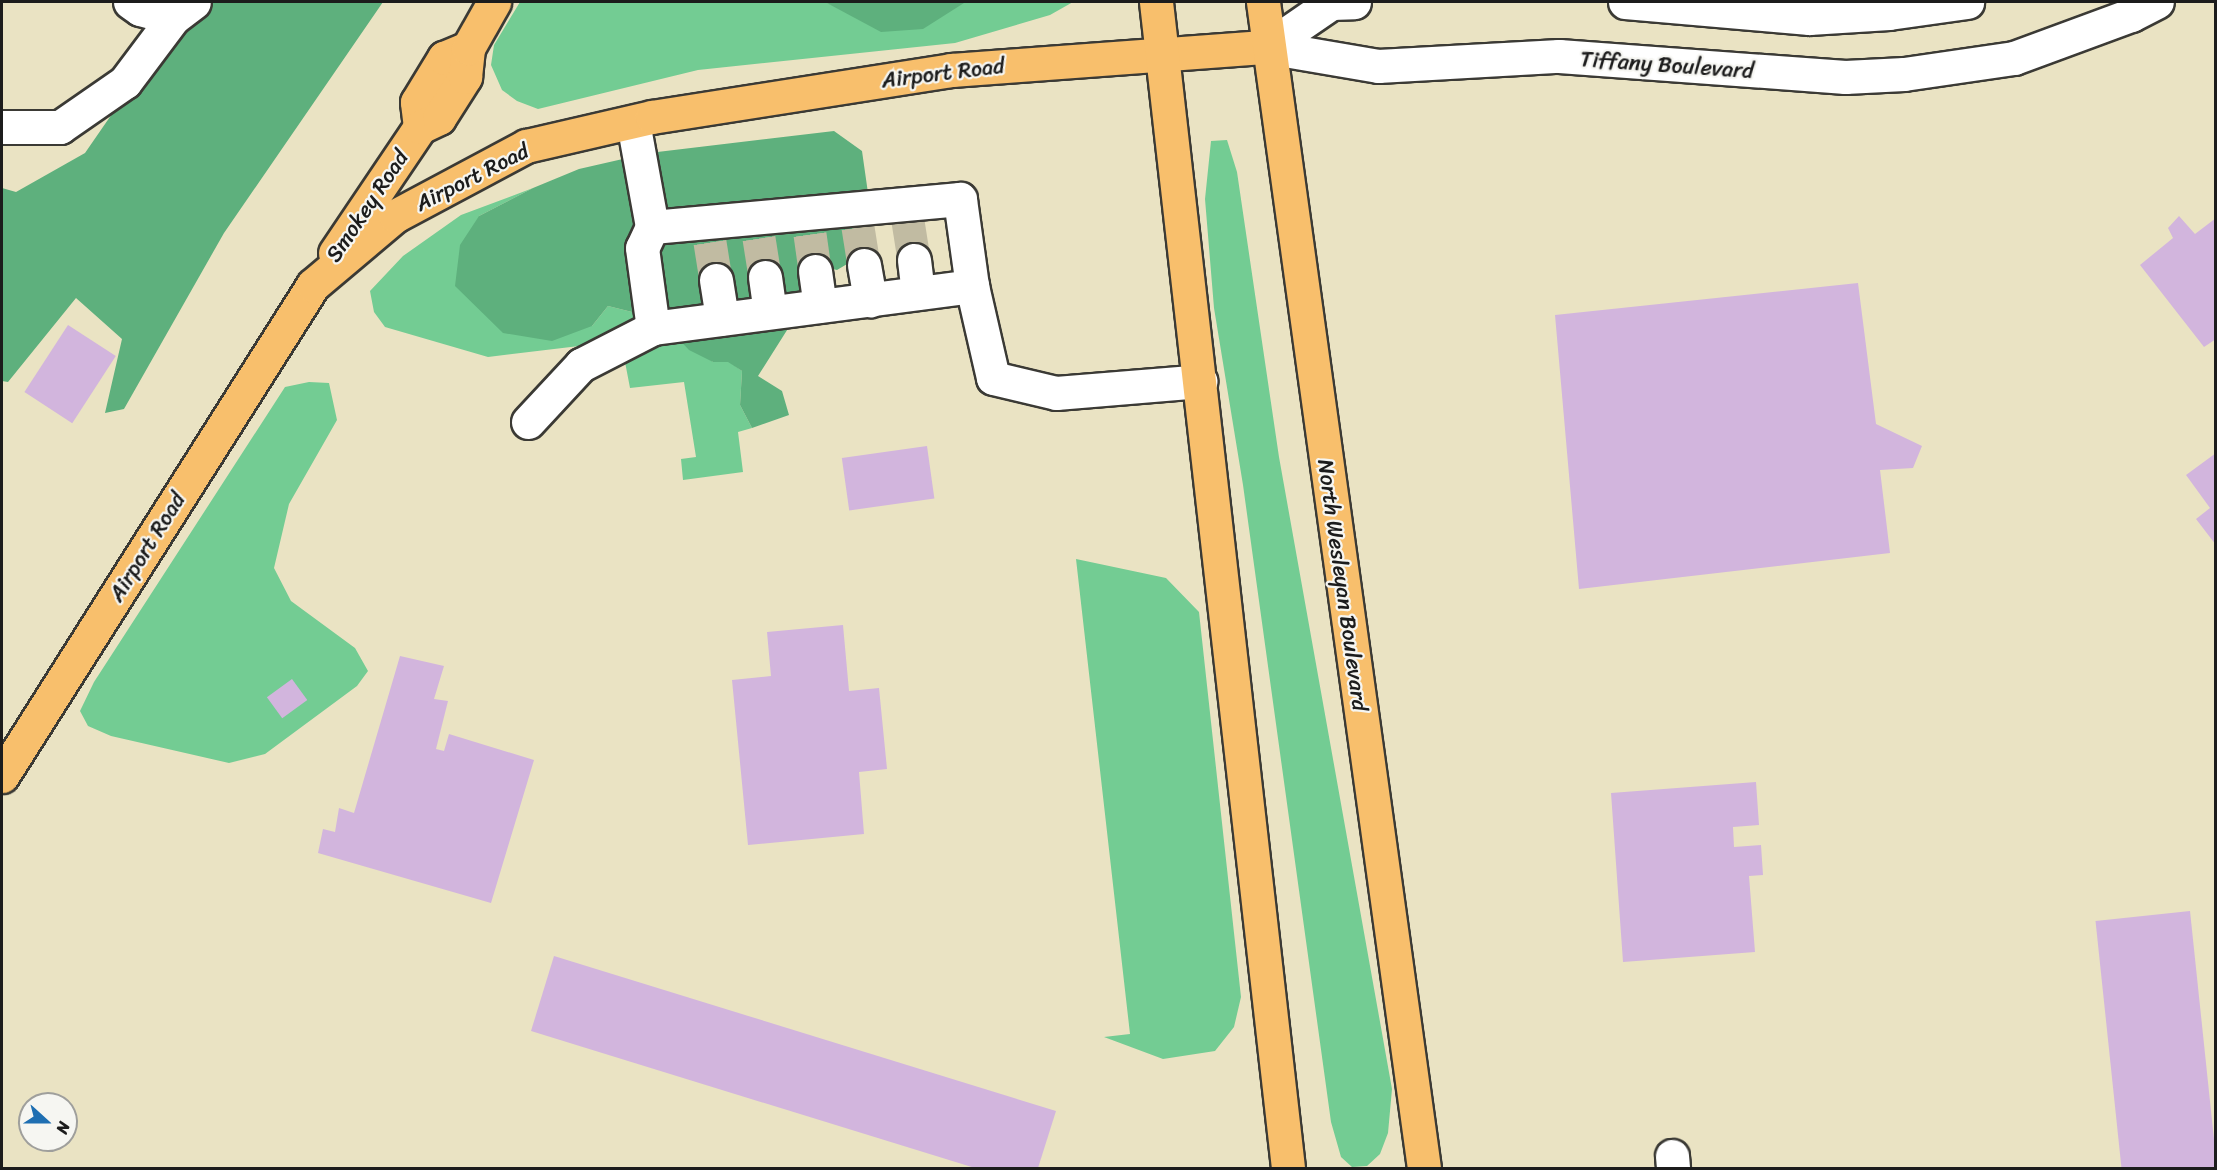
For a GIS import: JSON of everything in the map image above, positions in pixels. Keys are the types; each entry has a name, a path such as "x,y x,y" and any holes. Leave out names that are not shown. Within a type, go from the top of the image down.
{"main road":[{"name":"Smokey Road","path":"313,285 420,127 439,118 465,76 468,48 494,2"},
{"path":"1156,2 1201,381 1288,1168"},
{"name":"North Wesleyan Boulevard","path":"1263,2 1267,47 1424,1168"},
{"name":"Airport Road","path":"2,776 313,285 395,216 526,146 633,122 951,70 1267,47"}],"street":[{"path":"130,2 140,9 183,10"},
{"path":"1267,47 1331,3 1354,2"},
{"path":"1625,2 1809,18 1889,13 1967,2"},
{"name":"Tiffany Boulevard","path":"1267,47 1378,66 1559,56 1629,64 1845,77 1904,74 2014,58 2131,15 2157,2"},
{"path":"2,127 60,126 125,82 183,10"},
{"path":"633,122 652,227 642,248 653,328"},
{"path":"652,227 709,232 758,228 907,212 960,199 972,286 993,378 1056,393 1201,381"},
{"path":"914,260 918,293"},
{"path":"864,265 870,300"},
{"path":"814,271 820,306"},
{"path":"765,277 770,312"},
{"path":"716,280 722,319"},
{"path":"528,422 581,365 653,328 972,286"}],"green space":[{"path":"146,2 383,2 224,233 124,409 105,413 122,339 76,298 8,382 2,381 2,188 16,192 85,153 143,69"},
{"path":"520,2 825,2 839,8 962,2 1073,2 1050,15 955,43 698,70 538,109 517,101 502,90 491,65 494,45"},
{"path":"825,2 964,3 923,29 881,32"},
{"path":"834,131 862,151 868,193 864,254 837,270 812,264 789,327 758,376 782,391 789,415 752,428 740,405 742,371 728,362 713,362 689,350 660,319 608,306 592,326 552,341 503,333 455,286 460,245 479,216 533,188 579,169 649,153"},
{"path":"1227,140 1237,172 1279,457 1392,1089 1388,1133 1380,1154 1367,1166 1352,1167 1341,1157 1331,1122 1243,485 1214,308 1205,199 1211,141"},
{"path":"533,188 479,216 592,326 608,306 660,319 713,362 728,361 742,371 740,405 752,428 738,432 743,472 683,480 681,459 696,457 684,382 630,388 621,341 488,357 385,327 374,312 370,291 403,256 461,215"},
{"path":"309,382 329,383 337,420 289,504 274,568 291,601 355,648 368,671 357,686 265,754 229,763 111,736 88,726 80,711 94,682 285,387"},
{"path":"1076,559 1166,578 1199,612 1241,997 1234,1027 1215,1051 1163,1059 1104,1037 1130,1034"}],"building":[{"path":"2179,216 2195,234 2216,218 2216,339 2204,347 2140,265 2173,238 2168,228"},
{"path":"1858,283 1876,424 1922,446 1913,468 1880,470 1890,553 1579,589 1555,315"},
{"path":"68,325 116,356 72,423 24,392"},
{"path":"927,446 934,498 849,510 842,458"},
{"path":"2216,453 2216,545 2196,519 2210,508 2186,475"},
{"path":"843,625 849,691 879,688 887,769 859,772 864,834 748,845 732,680 771,676 767,632"},
{"path":"400,656 444,666 434,699 448,701 436,749 444,751 449,734 534,760 491,903 318,853 323,829 335,832 339,808 354,813"},
{"path":"292,679 307,700 282,718 267,697"},
{"path":"1756,782 1759,825 1733,827 1734,847 1761,845 1763,875 1749,876 1755,952 1623,962 1611,793"},
{"path":"2190,911 2216,1168 2121,1168 2096,921"},
{"path":"554,956 1056,1111 1038,1168 975,1168 531,1031"}],"tunnel":[{"path":"908,221 914,260"},
{"path":"858,227 864,265"},
{"path":"810,234 815,271"},
{"path":"759,238 765,277"},
{"path":"710,242 716,280"}]}
